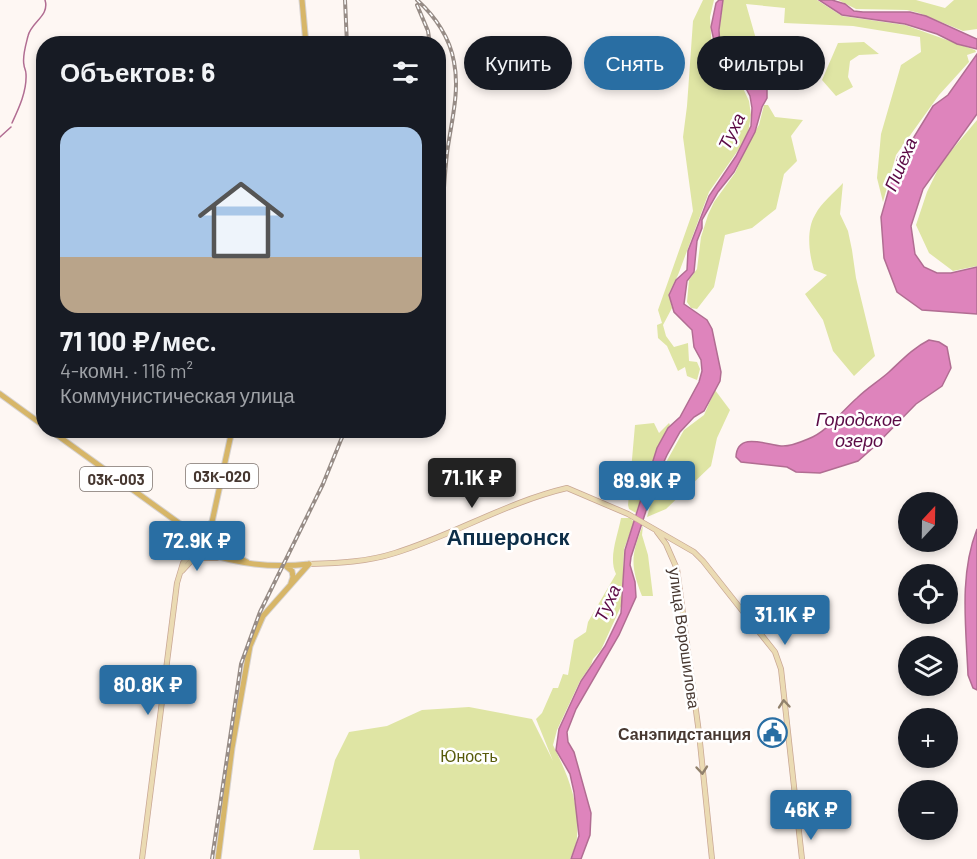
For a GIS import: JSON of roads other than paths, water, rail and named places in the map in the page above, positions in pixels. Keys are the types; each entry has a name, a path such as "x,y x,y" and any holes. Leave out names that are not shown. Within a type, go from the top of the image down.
{"main road":[{"path":"302,0 305,36"},
{"path":"0,394 36,420"},
{"name":"03К-003","path":"61,438 190,532 208,539 212,544 238,558 263,566"},
{"name":"03К-020","path":"212,522 230,438"},
{"path":"287,567 355,562 390,554 478,519 567,489 628,514 682,544 703,561 775,652 781,669 802,859"},
{"path":"142,859 178,578 189,546 190,532 207,529 212,522"},
{"path":"183,564 212,522"},
{"path":"178,578 193,559 212,549 212,522"},
{"path":"212,522 214,534 222,550"},
{"name":"улица Ворошилова","path":"656,530 677,569 712,859"},
{"name":"03К-003","path":"190,532 200,552 205,554 263,566 287,567"},
{"path":"670,553 673,545 682,544"},
{"path":"193,559 221,558"},
{"path":"218,859 232,748 250,646 263,616 309,564"},
{"path":"287,567 292,571 293,577 290,584"}],"water":[{"path":"723,0 719,36 713,36 711,27 716,3"},
{"path":"819,0 832,0 845,4 854,11 910,12 926,16 977,39 977,49 957,44 937,34 905,24 842,15"},
{"name":"Пшеха","path":"977,54 977,114 923,189 911,226 915,254 924,267 937,273 951,273 977,267 977,314 922,310 897,292 884,258 881,217 898,157 914,137 933,106 948,95"},
{"path":"747,90 767,90 767,98 755,132 734,172 718,192 702,220 694,272 687,281 684,304 707,320 712,329 721,372 720,381 704,411 694,417 680,432 657,477 631,557 630,565 636,597 619,635 576,709 567,732 568,742 574,752 591,813 590,835 581,859 571,859 579,836 570,774 556,750 559,729 581,681 605,646 621,613 625,550 657,448 668,428 680,417 699,382 702,371 701,360 694,347 692,330 674,312 669,295 676,280 687,270 688,251 709,196 736,156 751,126 750,96"},
{"name":"Городское озеро","path":"929,340 947,347 951,368 942,386 916,404 858,461 820,473 796,472 787,467 741,462 736,457 741,444 747,442 784,446 815,436 908,354"},
{"path":"977,529 977,690 973,688 968,675 965,601 971,546"}],"waterway":[{"path":"12,123 24,93 26,74 24,51 28,36 43,15 45,0"},
{"path":"0,137 11,127"}],"railway":[{"path":"345,0 347,36"},
{"path":"417,0 436,20 445,36"},
{"path":"417,5 429,36"},
{"path":"446,38 456,73 453,119 446,162"},
{"path":"212,859 241,664 260,612 323,484 342,438"}],"place":[{"name":"Санэпидстанция","path":"772,733"}],"district":[{"name":"Апшеронск","path":"508,536"}],"water label":[{"name":"Туха","path":"731,131"},
{"name":"Туха","path":"607,603"}],"park label":[{"name":"Юность","path":"469,755"}]}
